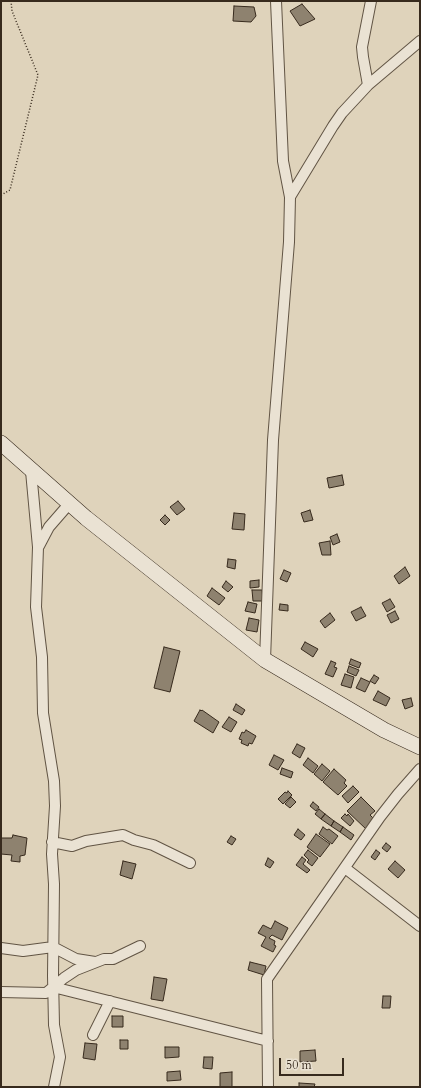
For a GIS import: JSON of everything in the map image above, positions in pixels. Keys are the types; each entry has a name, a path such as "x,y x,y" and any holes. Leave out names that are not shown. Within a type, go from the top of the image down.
{"street":[{"path":"265,660 273,440 289,242 290,198 283,161 276,1"},
{"path":"368,85 362,47 372,1"},
{"path":"290,198 342,113 368,85 420,41"},
{"path":"1,443 68,504 265,660 384,730 420,747"},
{"path":"31,471 38,547 36,608 42,658 43,713 54,782 55,806 52,842 54,884 53,987 54,1025 60,1057 54,1087"},
{"path":"38,547 49,527 68,504"},
{"path":"268,1087 267,979 380,817 420,769"},
{"path":"52,842 72,846 86,841 123,835 153,846 190,863"},
{"path":"345,868 420,926"},
{"path":"1,948 23,951 53,946 76,959 95,962"},
{"path":"1,992 46,993 76,970 104,959 113,960 140,946"},
{"path":"53,987 268,1040"},
{"path":"93,1034 110,1001"}],"path":[{"path":"1,195 10,190 38,75 12,11 11,1"}],"building":[{"path":"302,4 315,19 300,26 290,11"},
{"path":"234,6 254,7 256,16 251,22 233,21"},
{"path":"342,475 344,485 329,488 327,478"},
{"path":"178,501 185,509 177,515 170,507"},
{"path":"310,510 313,520 304,522 301,513"},
{"path":"234,513 245,514 244,530 232,529"},
{"path":"165,515 170,520 165,525 160,520"},
{"path":"337,534 340,542 333,545 330,537"},
{"path":"330,541 331,555 322,555 319,543"},
{"path":"228,559 236,560 235,569 227,567"},
{"path":"405,567 410,576 399,584 394,576"},
{"path":"284,570 291,573 287,582 280,579"},
{"path":"259,580 259,587 250,588 250,581"},
{"path":"226,581 233,587 228,592 222,587"},
{"path":"212,588 225,598 219,605 207,596"},
{"path":"252,590 262,590 263,601 253,601"},
{"path":"390,599 395,607 387,612 382,603"},
{"path":"248,602 257,604 255,613 245,611"},
{"path":"280,604 288,605 288,611 279,610"},
{"path":"361,607 366,616 356,621 351,612"},
{"path":"395,611 399,619 391,623 387,615"},
{"path":"330,613 335,620 325,628 320,621"},
{"path":"249,618 259,620 257,632 246,630"},
{"path":"305,642 318,649 313,657 301,649"},
{"path":"164,647 180,651 170,692 154,688"},
{"path":"351,659 361,663 359,668 349,664"},
{"path":"331,661 336,663 334,667 337,668 333,677 325,674"},
{"path":"349,666 359,670 356,676 347,672"},
{"path":"345,674 354,677 351,688 341,685"},
{"path":"374,675 379,678 375,684 370,681"},
{"path":"361,678 370,682 365,692 356,688"},
{"path":"378,691 390,698 386,706 373,700"},
{"path":"411,698 413,706 405,709 402,700"},
{"path":"236,704 245,710 242,715 233,710"},
{"path":"200,710 219,722 213,733 194,721"},
{"path":"229,717 237,722 231,732 222,727"},
{"path":"246,730 256,736 252,744 249,743 248,746 241,743 242,740 239,739 242,732 244,733"},
{"path":"297,744 305,748 300,758 292,753"},
{"path":"274,755 284,760 278,770 269,765"},
{"path":"308,758 318,766 313,773 303,765"},
{"path":"322,764 330,771 322,781 314,774"},
{"path":"282,768 293,772 291,778 280,774"},
{"path":"334,769 346,780 344,783 347,786 338,795 323,782"},
{"path":"353,786 359,792 348,803 342,796"},
{"path":"288,791 292,795 283,804 278,799"},
{"path":"291,797 296,802 290,808 285,804"},
{"path":"361,797 375,811 370,815 375,820 366,829 347,811"},
{"path":"313,802 319,807 316,811 310,806"},
{"path":"319,809 325,814 321,819 315,814"},
{"path":"325,814 334,821 331,826 321,819"},
{"path":"345,814 347,816 348,814 354,821 350,826 341,818"},
{"path":"334,821 343,827 340,832 331,826"},
{"path":"323,827 327,830 329,829 338,836 332,844 319,834"},
{"path":"343,827 354,835 351,840 340,832"},
{"path":"298,829 305,835 301,840 294,835"},
{"path":"316,834 330,844 320,857 307,847"},
{"path":"13,835 27,838 25,855 20,856 20,862 11,861 12,855 1,854 1,838 12,838"},
{"path":"231,836 236,839 232,845 227,842"},
{"path":"386,843 391,847 387,852 382,848"},
{"path":"308,850 318,858 312,866 307,862 309,860 304,855"},
{"path":"376,850 380,853 375,860 371,857"},
{"path":"302,857 306,860 303,864 310,870 307,873 296,865"},
{"path":"268,858 274,862 270,868 265,865"},
{"path":"123,861 136,864 132,879 120,875"},
{"path":"395,861 405,870 398,878 388,869"},
{"path":"275,921 288,928 282,940 272,935 269,938 275,941 274,945 276,946 273,952 261,946 266,937 258,933 263,925 271,929"},
{"path":"250,962 266,966 264,975 248,970"},
{"path":"154,977 167,979 163,1001 151,999"},
{"path":"383,996 391,996 390,1008 382,1008"},
{"path":"112,1016 123,1016 123,1027 112,1027"},
{"path":"120,1040 128,1040 128,1049 120,1049"},
{"path":"85,1043 97,1044 95,1060 83,1058"},
{"path":"165,1047 179,1047 179,1057 165,1058"},
{"path":"315,1050 316,1061 300,1062 300,1051"},
{"path":"204,1057 213,1057 212,1069 203,1068"},
{"path":"180,1071 181,1080 167,1081 167,1072"},
{"path":"232,1072 232,1087 220,1087 220,1073"},
{"path":"299,1083 315,1084 314,1087 299,1087"}]}
